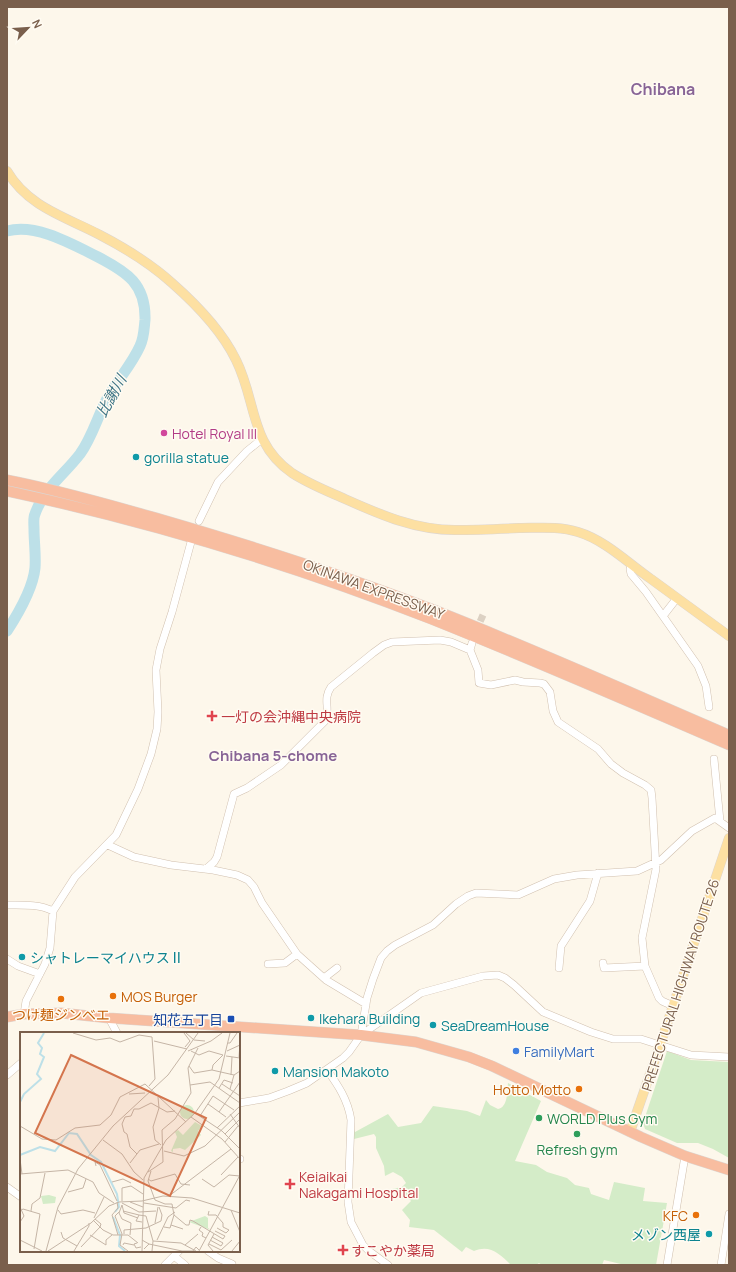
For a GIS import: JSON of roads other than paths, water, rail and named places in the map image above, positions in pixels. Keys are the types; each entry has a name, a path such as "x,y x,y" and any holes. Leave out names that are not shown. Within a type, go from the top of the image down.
{"highway":[{"name":"OKINAWA EXPRESSWAY","path":"9,480 80,496 247,544 337,574 463,622 572,667 729,735"},
{"name":"OKINAWA EXPRESSWAY","path":"7,491 81,507 244,553 333,583 452,628 729,745"},
{"path":"7,1017 24,1014 61,1013 109,1018 361,1035 416,1042 481,1061 630,1132 685,1156 729,1170"}],"main road":[{"path":"7,171 18,187 34,202 100,234 136,256 170,281 200,311 230,348 236,359 241,370 253,414 262,439 273,455 301,478 314,486 383,516 415,526 440,530 543,528 571,530 587,535 632,565 729,636"},
{"name":"PREFECTURAL HIGHWAY ROUTE 26","path":"630,1132 729,838"}],"street":[{"path":"199,521 218,482 247,451 262,439"},
{"path":"24,1014 26,1000 45,964 50,948 53,911 84,866 108,845 116,835 138,789 157,729 158,712 156,670 160,649 174,606 191,542"},
{"path":"632,565 630,569 631,574 698,666 706,686 709,706"},
{"path":"663,616 677,598"},
{"path":"206,869 217,857 234,794 247,788 281,765 325,721 327,715 326,694 331,687 373,653 384,645 392,642 440,640 451,642 470,650"},
{"path":"472,642 470,650 478,670 479,683 491,685 515,680 523,682 540,682 544,684 550,692 553,711 558,722 598,749 611,764 622,773 651,790 656,869 642,938 645,966 659,998 673,1006"},
{"path":"714,759 720,822"},
{"path":"361,1035 366,1004 381,958 395,945 433,925 456,904 468,896 476,893 518,894 554,879 577,875 637,871 661,860 692,831 715,818 729,828"},
{"path":"108,845 134,857 171,865 206,869 237,875 248,880 254,886 262,903 298,954 324,978 366,1004"},
{"path":"559,968 561,946 590,901 598,873"},
{"path":"7,905 26,905 46,908 53,911"},
{"path":"268,964 285,963 298,954"},
{"path":"7,959 18,966 40,974"},
{"path":"603,963 604,968 645,966"},
{"path":"324,978 337,968"},
{"path":"240,1103 269,1098 307,1083 327,1070 349,1052 361,1035 421,993 483,976 498,975 505,978 543,1012 591,1032 614,1039 641,1039 691,1055 729,1057"},
{"path":"109,1018 116,1032"},
{"path":"7,1075 20,1064"},
{"path":"327,1070 342,1092 350,1112 348,1202 351,1222 363,1244 369,1251 388,1265"},
{"path":"666,1265 685,1156"},
{"path":"7,1187 20,1196"},
{"path":"721,1265 729,1217"},
{"path":"209,1252 218,1258 232,1264"},
{"path":"165,1265 177,1253 185,1265"}],"waterway":[{"name":"比謝川","path":"7,231 18,229 42,232 77,246 118,268 126,274 138,288 142,297 145,320 143,337 140,346 109,395 85,447 74,462 49,489 34,516 34,576 24,601 7,631"}],"tunnel":[{"path":"476,631 483,615"}],"place":[{"name":"Hotel Royal III","path":"164,433"},
{"name":"gorilla statue","path":"136,457"},
{"name":"一灯の会沖縄中央病院","path":"212,716"},
{"name":"シャトレーマイハウスⅡ","path":"22,957"},
{"name":"MOS Burger","path":"113,996"},
{"name":"つけ麺ジンベエ","path":"61,999"},
{"name":"Ikehara Building","path":"311,1018"},
{"name":"知花五丁目","path":"231,1019"},
{"name":"SeaDreamHouse","path":"433,1025"},
{"name":"FamilyMart","path":"516,1051"},
{"name":"Mansion Makoto","path":"275,1071"},
{"name":"Hotto Motto","path":"579,1089"},
{"name":"WORLD Plus Gym","path":"539,1118"},
{"name":"Refresh gym","path":"577,1134"},
{"name":"Keiaikai Nakagami Hospital","path":"290,1184"},
{"name":"KFC","path":"696,1215"},
{"name":"メゾン西屋","path":"709,1234"},
{"name":"すこやか薬局","path":"343,1250"}],"district":[{"name":"Chibana","path":"663,89"},
{"name":"Chibana 5-chome","path":"273,755"}]}
